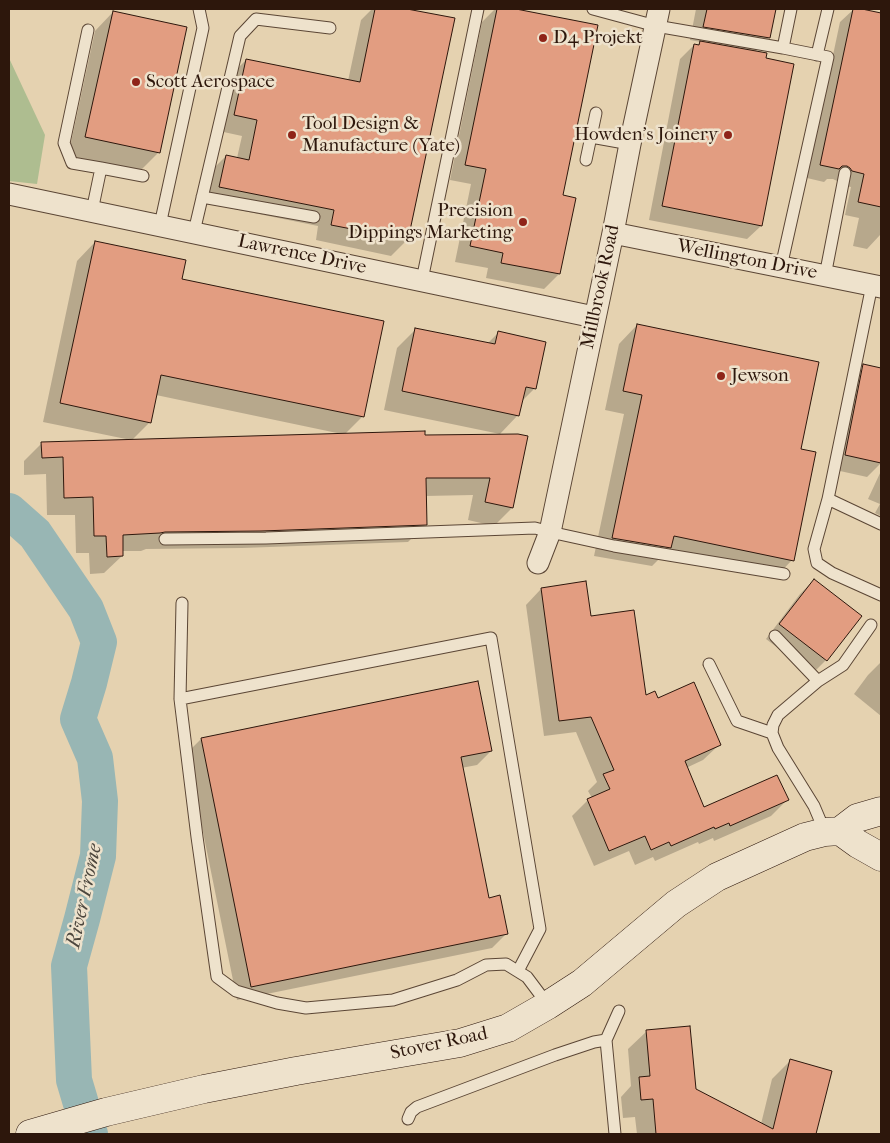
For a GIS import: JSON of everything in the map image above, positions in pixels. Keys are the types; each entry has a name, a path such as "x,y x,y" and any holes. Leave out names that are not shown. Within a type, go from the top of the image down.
{"main road":[{"name":"Stover Road","path":"30,1134 106,1112 204,1089 460,1043 508,1028 582,983 676,904 718,878 805,837 832,831 880,809"},
{"path":"832,831 881,856"}],"street":[{"name":"Millbrook Road","path":"538,563 550,532 658,17"},
{"name":"Lawrence Drive","path":"12,195 594,316"},
{"name":"Wellington Drive","path":"613,233 876,286"}],"lane":[{"path":"160,225 203,28 199,9"},
{"path":"422,280 478,9"},
{"path":"592,9 658,17 783,48 828,57 781,267"},
{"path":"783,48 791,9"},
{"path":"817,55 828,9"},
{"path":"194,232 240,36 256,19 330,28"},
{"path":"88,30 64,143 72,163 143,176"},
{"path":"586,160 596,113"},
{"path":"591,137 630,144"},
{"path":"92,211 101,168"},
{"path":"825,276 845,173"},
{"path":"202,197 314,217"},
{"path":"876,286 828,498 814,549 817,562 832,573 881,595"},
{"path":"828,498 881,524"},
{"path":"165,539 266,538 535,528 614,546 784,574"},
{"path":"182,603 180,699 217,977 236,990 277,1003 306,1008 393,1000 457,980 486,964 506,964 527,977 548,1005"},
{"path":"832,831 778,748 772,733 773,724 778,715 818,681 843,665 871,625"},
{"path":"775,636 818,681"},
{"path":"180,699 491,638 540,929 518,971"},
{"path":"709,664 737,721 772,733"},
{"path":"615,1134 606,1040 619,1011"},
{"path":"408,1119 411,1112 417,1107 432,1101 555,1055 606,1040"}],"green space":[{"path":"9,58 45,135 37,184 9,181"}],"building":[{"path":"375,9 407,9 455,18 408,240 331,225 334,210 219,187 226,155 249,160 257,120 234,115 246,59 360,82"},
{"path":"497,9 516,9 598,25 563,195 576,198 560,274 501,263 503,253 470,246 486,169 465,165"},
{"path":"707,9 776,9 770,38 703,27"},
{"path":"853,9 881,13 881,207 858,202 864,174 852,171 847,166 842,166 839,169 820,165"},
{"name":"Scott Aerospace","path":"113,11 187,27 160,153 85,137"},
{"path":"700,41 767,53 766,58 794,64 762,226 662,206 694,44 699,45"},
{"path":"95,241 186,260 182,279 384,321 364,417 161,375 151,423 60,403"},
{"path":"637,324 819,362 801,449 816,452 794,561 674,536 671,548 612,538 642,395 623,391"},
{"path":"415,328 495,344 498,331 546,342 536,389 526,387 519,416 402,391"},
{"path":"863,364 881,368 881,463 845,455"},
{"path":"425,431 425,435 518,434 528,436 513,508 485,502 490,478 426,478 427,525 261,531 165,532 123,535 123,556 107,557 106,536 94,536 93,497 64,498 63,457 42,458 41,442"},
{"path":"814,579 862,616 827,661 779,624"},
{"path":"586,581 591,616 634,610 646,695 655,691 658,698 694,682 721,745 685,761 704,807 777,775 789,800 730,826 729,823 715,829 714,827 671,846 669,842 651,850 645,836 609,851 587,799 610,789 603,774 614,770 591,717 559,721 541,588"},
{"path":"478,681 492,751 461,757 489,898 500,895 508,934 251,987 201,738"},
{"path":"690,1026 696,1089 773,1129 790,1059 832,1071 816,1134 656,1134 653,1099 641,1100 639,1077 650,1076 646,1030"}],"waterway":[{"name":"River Frome","path":"9,511 35,534 86,609 99,642 78,719 95,758 100,801 98,856 69,966 74,1080 90,1134"}],"place":[{"name":"D4 Projekt","path":"543,38"},
{"name":"Scott Aerospace","path":"136,82"},
{"name":"Tool Design & Manufacture (Yate)","path":"292,135"},
{"name":"Howden's Joinery","path":"728,135"},
{"name":"Precision Dippings Marketing","path":"523,222"},
{"name":"Jewson","path":"721,376"}]}
